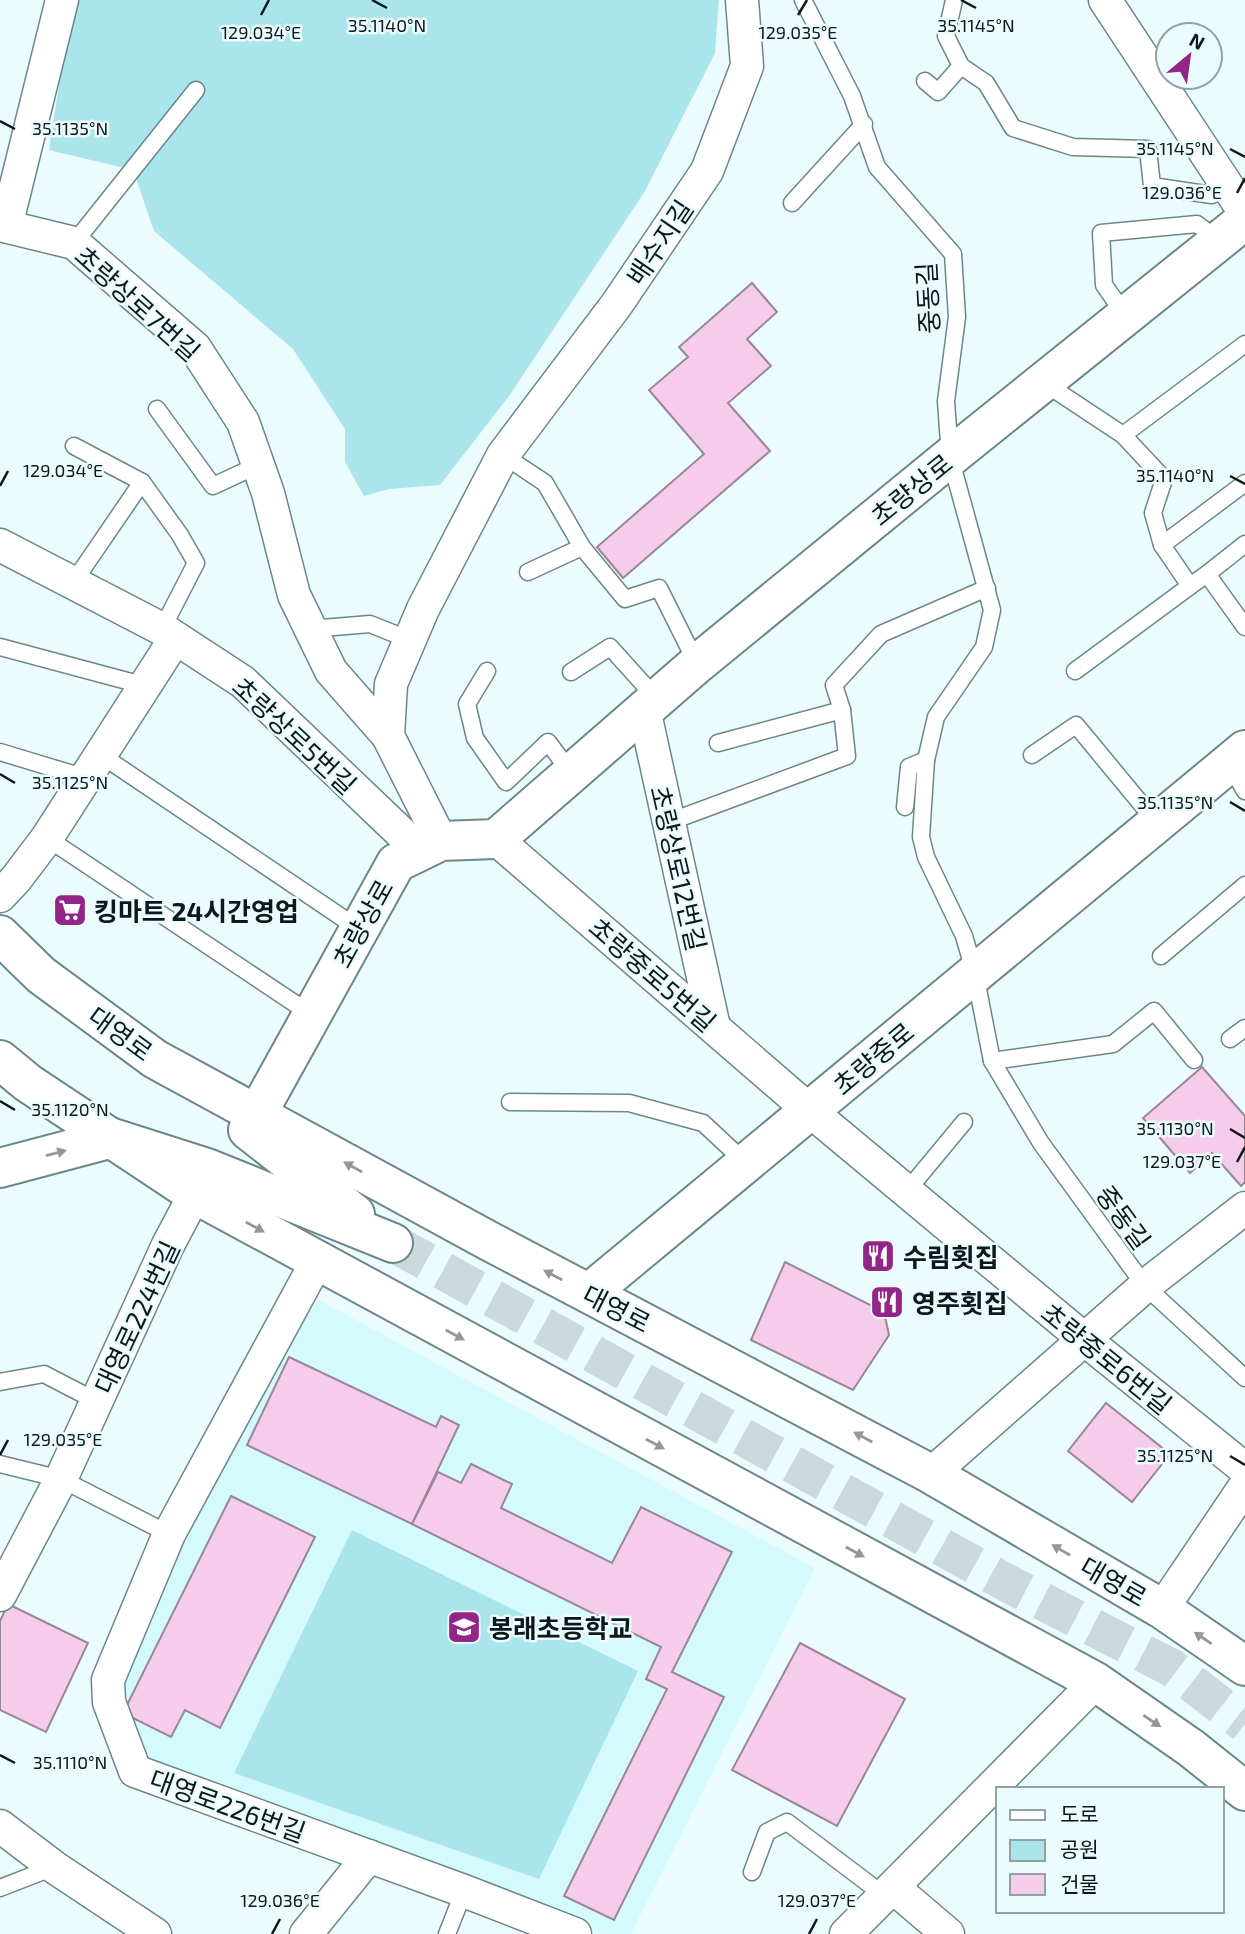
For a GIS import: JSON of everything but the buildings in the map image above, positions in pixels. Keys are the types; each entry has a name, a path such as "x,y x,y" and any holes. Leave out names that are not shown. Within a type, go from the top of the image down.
{"main road":[{"name":"초량상로","path":"496,839 697,664 1232,231"},
{"name":"초량중로","path":"589,1293 1157,823 1240,768"},
{"path":"430,846 496,839"},
{"name":"초량상로","path":"257,1114 396,863 430,846"},
{"name":"대영로","path":"0,935 41,975 155,1059 931,1474 1162,1609 1245,1666"},
{"path":"0,1059 28,1083 195,1194 1096,1682 1191,1748 1245,1791"},
{"path":"0,1168 113,1138 207,1168 393,1243 155,1059"}],"street":[{"path":"3,225 62,0"},
{"name":"배수지길","path":"388,736 391,684 423,609 503,455 617,304 707,171 747,66 742,0"},
{"path":"1105,0 1245,213"},
{"name":"초량상로7번길","path":"3,225 74,243 195,348 243,422 268,493 294,595 310,629 331,671 388,736 430,846"},
{"name":"초량상로5번길","path":"0,545 169,634 243,682 430,846"},
{"path":"0,896 47,838 94,766 146,685 169,634"},
{"name":"초량상로12번길","path":"650,704 669,822 714,1027"},
{"name":"초량중로5번길","path":"496,839 809,1111"},
{"name":"초량중로6번길","path":"809,1111 1245,1469"},
{"name":"대영로224번길","path":"0,1595 61,1479 168,1245 195,1194"},
{"path":"931,1474 1145,1286 1245,1208"},
{"name":"대영로226번길","path":"317,1261 169,1534 108,1680 108,1702 135,1771 575,1934"},
{"path":"1162,1609 1245,1486"},
{"path":"846,1934 1096,1682"},
{"path":"0,1826 54,1867 155,1934"},
{"path":"306,1934 369,1856"},
{"path":"890,1892 948,1934"}],"lane":[{"name":"중동길","path":"803,0 864,124 877,167 953,254 957,317 946,401 950,457 992,610 984,647 936,717 926,760 921,837 926,858 960,926 975,974 992,1061 1041,1143 1145,1286 1245,1378"},
{"path":"954,0 946,36 961,66 986,83 1013,128 1073,147 1148,149 1152,186 1212,195 1225,183"},
{"path":"925,81 938,92 961,66"},
{"path":"74,243 196,90"},
{"path":"792,203 864,124"},
{"name":"초량상로","path":"1126,316 1104,285 1101,233 1197,224 1232,231"},
{"path":"1123,435 1245,344"},
{"path":"1043,382 1123,435 1164,479 1153,513 1162,545 1190,586"},
{"path":"158,410 213,486 258,465"},
{"path":"74,446 142,482 180,535 196,563 169,634"},
{"path":"503,455 545,483 582,547 625,599 659,588 697,664"},
{"path":"73,583 142,482"},
{"path":"1162,545 1245,483"},
{"path":"1075,671 1245,544"},
{"path":"528,572 582,547"},
{"path":"1207,574 1245,627"},
{"path":"669,822 847,756 842,710 834,685 881,634 987,588"},
{"path":"310,629 370,624 410,640"},
{"path":"0,647 146,685"},
{"path":"571,672 610,647 650,704"},
{"path":"487,671 467,704 475,738 506,782 548,742 571,773"},
{"path":"718,744 842,710"},
{"path":"1032,755 1076,724 1157,823"},
{"path":"0,752 94,766 359,929"},
{"name":"중동길","path":"905,807 909,767 926,760"},
{"path":"47,838 312,1015"},
{"path":"1161,956 1245,885"},
{"path":"992,1061 1113,1044 1154,1012 1194,1060"},
{"path":"1230,1039 1245,1028"},
{"path":"510,1102 629,1103 703,1123 746,1163"},
{"path":"906,1192 964,1122"},
{"path":"0,1382 44,1374 96,1401"},
{"path":"0,1464 61,1479 169,1534"},
{"path":"752,1872 768,1832 787,1822 890,1892"},
{"path":"0,1888 54,1867"},
{"path":"447,1934 464,1891"}],"shaded area":[{"name":"봉래초등학교","path":"319,1300 815,1568 631,1934 602,1934 147,1770 113,1687 284,1339"}],"green space":[{"path":"72,0 719,0 715,53 645,191 509,396 440,485 389,489 364,496 345,462 345,429 293,349 154,231 133,170 49,150"},
{"path":"352,1530 638,1671 539,1879 234,1773"}],"tunnel":[{"path":"393,1243 1005,1582 1172,1668 1245,1724"}],"place":[{"name":"킹마트 24시간영업","path":"70,910"},
{"name":"수림횟집","path":"878,1256"},
{"name":"영주횟집","path":"887,1302"},
{"name":"봉래초등학교","path":"464,1627"}]}
